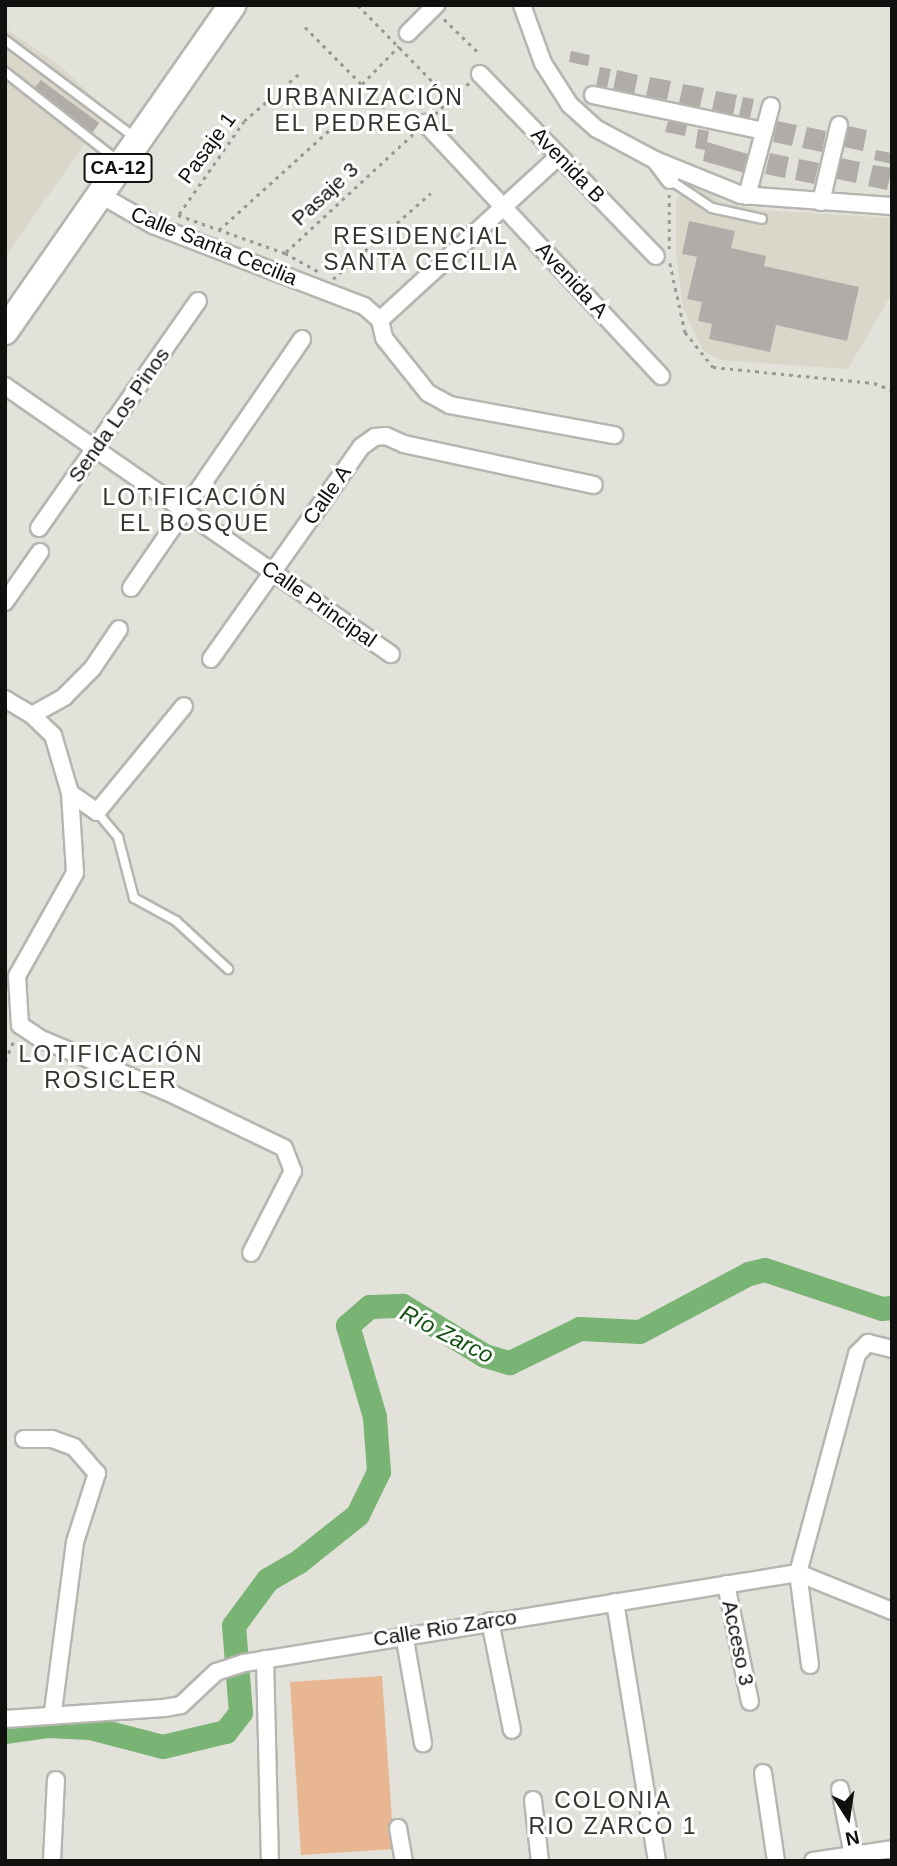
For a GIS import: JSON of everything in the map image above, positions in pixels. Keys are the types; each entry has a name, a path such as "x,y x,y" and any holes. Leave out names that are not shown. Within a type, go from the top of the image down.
{"main road":[{"name":"CA-12","path":"5,331 232,5"}],"street":[{"path":"522,5 544,63 570,105 597,129 655,160 747,196 892,206"},
{"path":"403,39 435,7"},
{"name":"Avenida B","path":"480,74 656,256"},
{"path":"593,95 764,131"},
{"path":"747,196 771,106"},
{"name":"Avenida A","path":"425,123 662,376"},
{"path":"821,202 839,125"},
{"path":"559,156 380,320 384,338 428,393 450,405 614,435"},
{"path":"655,160 670,180"},
{"name":"Calle Santa Cecilia","path":"99,194 142,221 364,306 380,320"},
{"name":"Senda Los Pinos","path":"39,528 198,301"},
{"path":"131,588 302,339"},
{"name":"Calle Principal","path":"5,386 391,654"},
{"name":"Calle A","path":"211,659 361,446 375,437 386,436 404,444 594,485"},
{"path":"5,602 40,552"},
{"path":"32,715 64,697 92,669 119,629"},
{"path":"5,699 32,715 53,735 70,793 75,873 16,976 20,1025 41,1039 174,1095 284,1148 293,1171 251,1253"},
{"path":"70,793 97,812 184,706"},
{"path":"810,1665 798,1573 857,1354 868,1343 892,1349"},
{"path":"24,1439 52,1438 74,1447 97,1473 75,1542 53,1712"},
{"path":"798,1573 892,1611"},
{"name":"Calle Rio Zarco","path":"5,1719 53,1712 99,1716 181,1705 216,1672 244,1663 404,1634 798,1573"},
{"name":"Acceso 3","path":"726,1584 750,1702"},
{"path":"615,1602 657,1861"},
{"path":"490,1621 512,1730"},
{"path":"404,1634 423,1744"},
{"path":"265,1659 270,1861"},
{"path":"763,1773 776,1861"},
{"path":"52,1861 56,1780"},
{"path":"841,1789 853,1855"},
{"path":"533,1800 540,1861"},
{"path":"398,1828 404,1861"},
{"path":"813,1861 892,1849"}],"lane":[{"path":"5,40 137,140"},
{"path":"5,72 121,163"},
{"path":"670,180 712,208 762,219"},
{"path":"97,812 118,837 134,898 176,921 228,969"}],"path":[{"path":"358,5 403,39 444,93"},
{"path":"435,7 479,53"},
{"path":"306,27 393,116"},
{"path":"362,84 403,39"},
{"name":"Pasaje 1","path":"175,220 244,121 301,72"},
{"name":"Pasaje 3","path":"285,253 480,74"},
{"path":"219,230 346,115"},
{"path":"670,180 669,247 675,297 685,332 702,359 728,370 874,383 892,390"},
{"path":"178,215 285,253 333,279 431,193"},
{"path":"892,814 892,841"},
{"path":"5,1061 20,1025"}],"shaded area":[{"path":"5,28 58,64 108,111 5,257"},
{"path":"691,185 725,202 760,210 892,218 892,293 848,369 719,360 702,349 683,307 676,253 676,200"},
{"path":"382,1676 394,1849 301,1855 290,1682"}],"building":[{"path":"571,51 590,55 588,66 569,62"},
{"path":"600,67 611,69 607,88 596,86"},
{"path":"617,70 638,75 634,94 613,90"},
{"path":"650,77 671,81 667,100 646,96"},
{"path":"41,80 99,123 92,133 33,90"},
{"path":"683,84 704,88 700,107 679,103"},
{"path":"716,91 737,95 733,115 712,110"},
{"path":"743,97 754,99 750,118 739,116"},
{"path":"668,121 687,125 685,136 665,132"},
{"path":"777,121 797,125 792,146 773,142"},
{"path":"848,126 867,130 863,151 844,147"},
{"path":"807,127 826,131 822,152 802,148"},
{"path":"698,129 709,131 707,142 748,154 745,173 703,161 705,150 695,148"},
{"path":"876,150 892,153 892,164 874,160"},
{"path":"770,153 789,157 785,178 765,174"},
{"path":"841,158 860,162 856,183 837,179"},
{"path":"799,159 819,163 814,184 795,180"},
{"path":"873,165 892,168 887,190 868,186"},
{"path":"689,221 735,231 731,248 766,256 764,266 859,287 847,341 776,325 770,352 709,339 712,324 698,321 702,302 687,299 697,257 682,254"}],"waterway":[{"name":"Río Zarco","path":"5,1732 48,1726 90,1728 163,1747 226,1732 241,1713 234,1626 268,1580 299,1562 358,1515 379,1472 375,1417 348,1326 370,1307 403,1306 485,1356 510,1363 580,1329 640,1332 749,1274 765,1270 882,1309 892,1308"}],"district":[{"name":"URBANIZACIÓN EL PEDREGAL","path":"365,110"},
{"name":"RESIDENCIAL SANTA CECILIA","path":"421,249"},
{"name":"LOTIFICACIÓN EL BOSQUE","path":"195,510"},
{"name":"LOTIFICACIÓN ROSICLER","path":"111,1067"},
{"name":"COLONIA RIO ZARCO 1","path":"613,1813"}]}
